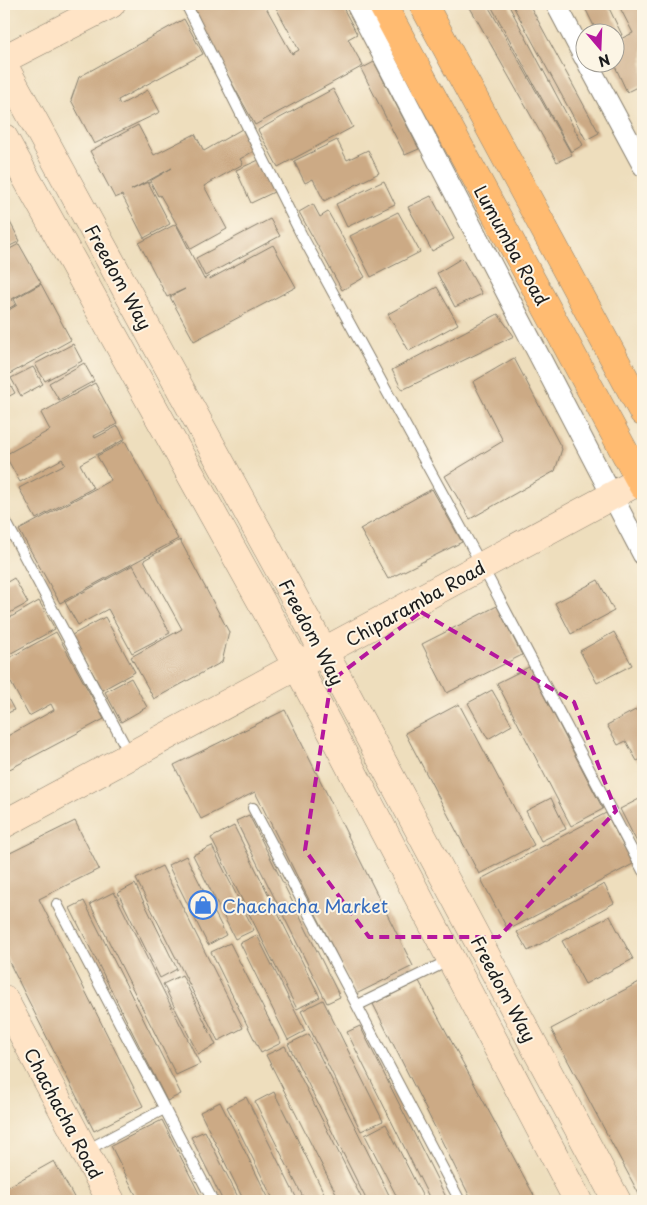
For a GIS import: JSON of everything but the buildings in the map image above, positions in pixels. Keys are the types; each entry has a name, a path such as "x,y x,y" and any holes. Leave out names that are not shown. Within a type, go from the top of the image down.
{"main road":[{"path":"4,58 111,4"},
{"name":"Lumumba Road","path":"382,4 642,483"},
{"name":"Lumumba Road","path":"423,4 643,412"},
{"name":"Freedom Way","path":"4,66 324,652 617,1201"},
{"name":"Freedom Way","path":"4,138 296,666 578,1201"},
{"name":"Chiparamba Road","path":"4,824 612,495 642,483"},
{"name":"Chachacha Road","path":"4,999 111,1201"}],"street":[{"path":"356,4 643,555"},
{"path":"556,4 574,38"},
{"path":"593,72 643,166"}],"lane":[{"path":"186,4 301,234 482,566 643,871"},
{"path":"4,518 130,756"},
{"path":"253,808 460,1201"},
{"path":"57,904 213,1201"},
{"path":"358,1005 451,959"},
{"path":"84,1151 164,1109"}],"highlighted area":[{"path":"421,612 574,702 616,811 499,937 369,937 305,850 331,681"}],"place":[{"name":"Chachacha Market","path":"203,905"}]}
